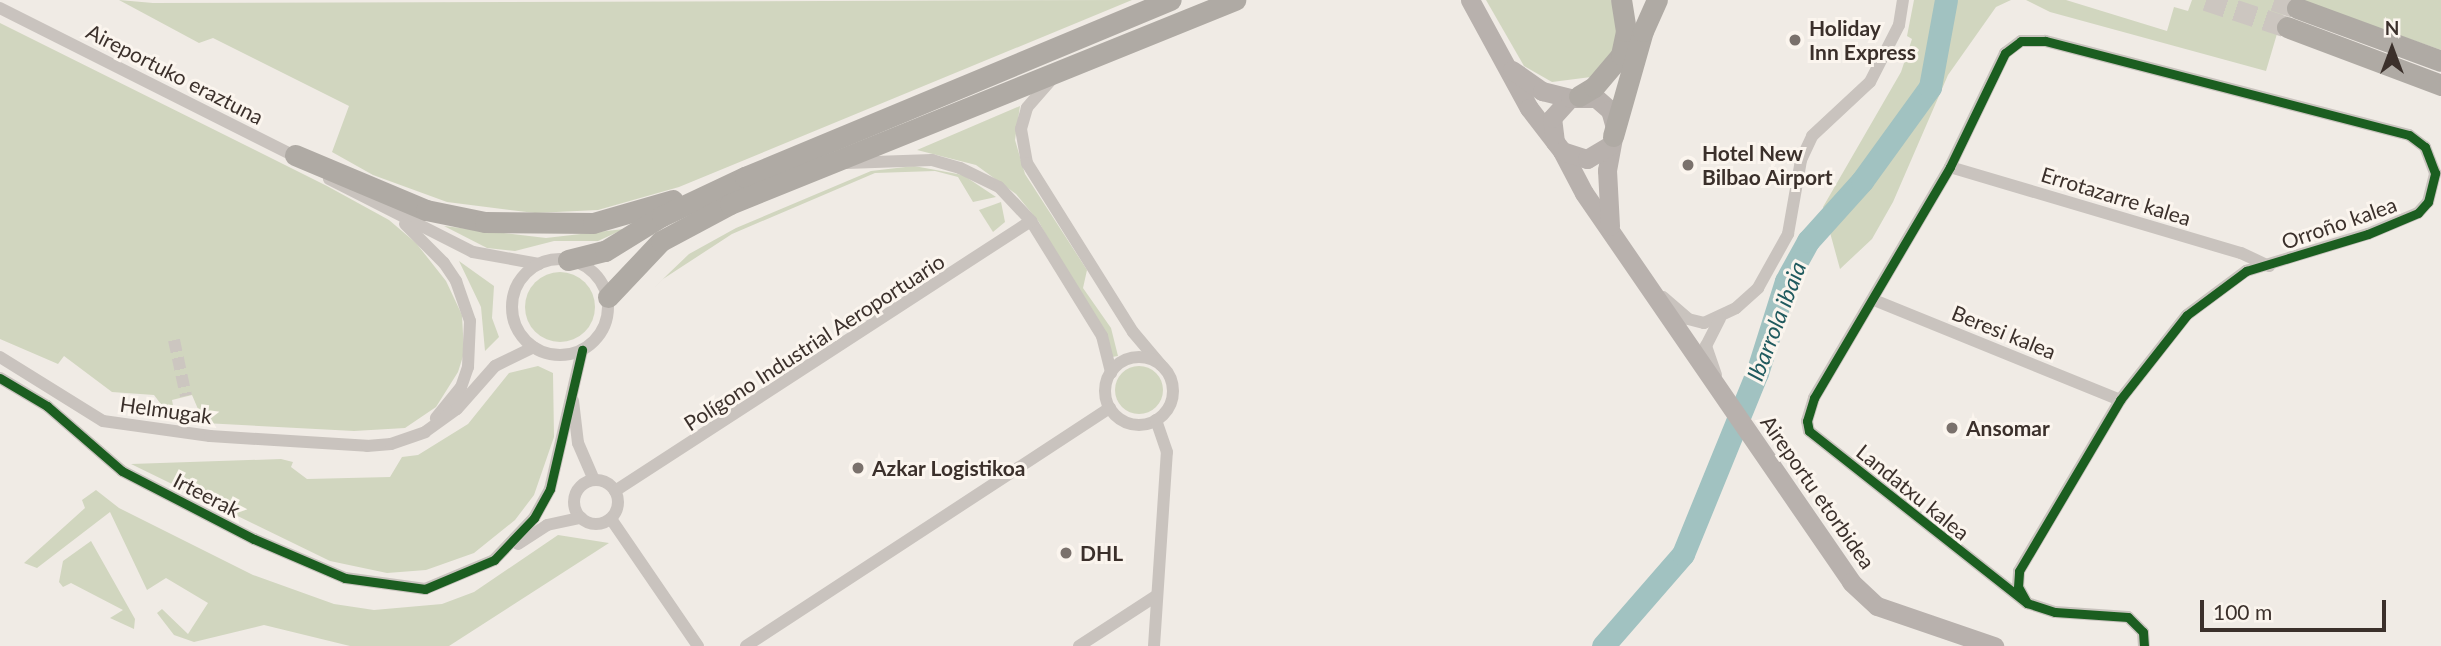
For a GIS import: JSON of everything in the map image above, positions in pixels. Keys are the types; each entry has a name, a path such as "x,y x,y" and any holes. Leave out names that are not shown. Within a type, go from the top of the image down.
{"highway":[{"path":"568,260 620,244 662,216 745,177 1171,0"},
{"path":"608,297 642,258 678,229 1073,62 1235,0"},
{"path":"1574,97 1594,86 1621,55 1626,31 1620,0"},
{"path":"1611,140 1643,31 1657,0"},
{"path":"2297,8 2441,61"},
{"path":"2287,27 2441,85"},
{"path":"295,155 426,209 517,225 593,223 745,177"}],"main road":[{"name":"Aireportu etorbidea","path":"1470,0 1529,108 1559,147 1584,193 1652,287 1832,558 1877,606 1994,646"},
{"path":"1508,66 1542,91 1604,103 1614,118 1611,140 1610,227"},
{"path":"1574,97 1552,118 1559,147 1587,159 1611,140"}],"street":[{"path":"1652,287 1688,319 1704,323 1720,318 1758,288 1770,271 1788,234 1801,160 1812,136 1870,82 1895,35 1903,0"},
{"name":"Aireportuko eraztuna","path":"0,8 295,155 393,213"},
{"name":"Orroño kalea","path":"1950,167 2005,52 2021,41 2031,40 2409,135 2425,147 2435,173 2428,202 2418,213 2269,266 2246,271 2187,315 2120,400 2019,571 2018,587 2027,603"},
{"path":"831,163 922,160 960,168 999,187 1031,221 1102,336 1111,373 1106,390 1110,408 1126,422 1156,421 1165,414 1173,394 1161,365 1133,332 1037,185 1021,147 1027,108 1041,87 1073,62"},
{"path":"1874,300 1950,167"},
{"name":"Errotazarre kalea","path":"1950,167 2241,253 2269,266"},
{"path":"393,213 472,252 539,264 568,260 598,277 608,297 601,334 582,350 566,355 534,347 517,329 512,304 520,281 539,264"},
{"path":"393,213 426,243 456,281 472,335 461,387 425,432"},
{"name":"Polígono Industrial Aeroportuario","path":"615,491 1031,221"},
{"name":"Beresi kalea","path":"1874,300 2120,400"},
{"name":"Landatxu kalea","path":"1874,300 1809,407 1810,431 2027,603"},
{"path":"1720,318 1706,346 1733,410"},
{"name":"Helmugak","path":"0,356 103,421 303,444 391,444 425,432 457,409 495,366 534,347"},
{"path":"494,560 534,518 550,489 582,350"},
{"path":"1111,373 1136,358 1161,365"},
{"name":"Irteerak","path":"0,379 47,406 122,471 254,539 345,578 425,589 494,560"},
{"path":"494,560 547,525 581,518 596,524 611,519 618,506 615,491 594,480 578,443 573,386"},
{"path":"746,646 1110,408"},
{"path":"1154,646 1167,452 1156,421"},
{"path":"581,518 575,495 594,480"},
{"path":"611,519 698,646"},
{"path":"1079,646 1156,596"},
{"path":"2027,603 2055,612 2128,617 2143,632 2144,646"}],"green space":[{"path":"119,0 153,3 1132,0 679,187 598,210 535,213 447,202 373,175 332,152 349,106 213,38 199,43"},
{"path":"1486,0 1611,0 1618,29 1614,49 1591,77 1552,82 1524,66"},
{"path":"1914,0 2011,0 1996,7 1948,75 1893,202 1872,239 1840,269 1823,207 1901,72 1912,39 1907,36"},
{"path":"2026,0 2066,0 2167,31 2174,7 2188,11 2192,0 2287,0 2266,71 2050,12"},
{"path":"2299,0 2441,0 2441,50"},
{"path":"0,23 327,186 389,220 416,243 446,281 462,315 464,353 458,372 436,407 405,428 354,431 204,423 192,395 172,400 174,411 167,412 154,395 112,392 64,356 58,364 0,339"},
{"path":"1020,106 1015,140 1025,174 1087,270 1083,288 1111,328 1118,356 1112,357 1039,222 1016,194 976,165 917,150"},
{"path":"914,166 963,175 996,197 973,202 958,177 935,171 875,173 732,234 663,279 641,300 689,254 736,228 871,171"},
{"path":"1001,202 1005,222 993,232 979,210"},
{"path":"444,226 546,238 624,229 598,241 554,241 515,251 487,248"},
{"path":"459,261 494,286 492,318 499,337 485,351 481,307"},
{"path":"560,272 585,282 595,307 585,332 560,342 535,332 525,307 535,282"},
{"path":"538,366 553,373 554,437 534,495 515,520 474,553 426,570 387,573 330,561 131,464 281,459 293,462 291,467 307,479 390,477 402,457 418,455 468,424 509,373"},
{"path":"1139,366 1156,373 1163,390 1156,407 1139,414 1122,407 1115,390 1122,373"},
{"path":"96,490 119,508 253,575 334,604 374,610 442,604 474,592 558,535 609,543 449,646 350,646 264,625 194,642 174,635 157,613 162,609 188,634 208,603 166,578 147,590 110,512 37,568 24,563 85,508 82,500"},
{"path":"91,541 135,619 134,629 110,618 123,610 71,583 63,587 59,582 63,561"}],"waterway":[{"name":"Ibarrola ibaia","path":"1603,646 1683,554 1757,373 1786,281 1808,241 1862,181 1930,87 1946,0"}],"tunnel":[{"path":"2206,0 2287,27"},
{"path":"2274,0 2297,8"},
{"path":"174,340 186,396"}],"cycle path":[{"path":"2027,603 2018,587 2019,571 2120,400 2187,315 2246,271 2368,234 2418,213 2428,202 2435,173 2425,147 2409,135 2045,41 2021,41 2005,53 1950,167 1814,398 1807,421 1809,431 2027,603 2055,612 2128,617 2143,632 2144,646"},
{"path":"0,378 47,406 122,471 254,539 345,578 425,589 494,560 534,518 550,489 582,350"}],"place":[{"name":"Holiday Inn Express","path":"1795,40"},
{"name":"Hotel New Bilbao Airport","path":"1688,165"},
{"name":"Ansomar","path":"1952,428"},
{"name":"Azkar Logistikoa","path":"858,468"},
{"name":"DHL","path":"1066,553"}]}
